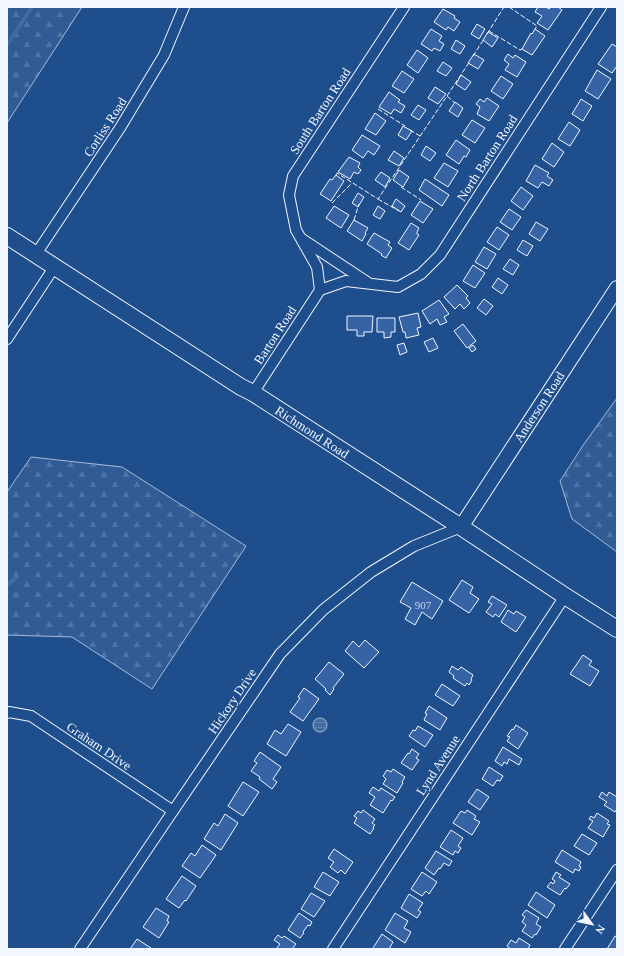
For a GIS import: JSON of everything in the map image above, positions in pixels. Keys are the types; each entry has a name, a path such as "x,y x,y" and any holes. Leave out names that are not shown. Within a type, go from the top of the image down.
{"main road":[{"name":"Richmond Road","path":"7,236 461,527 617,629"}],"street":[{"name":"Corliss Road","path":"36,254 120,128 164,55 184,7"},
{"name":"South Barton Road","path":"320,290 317,266 296,230 289,195 293,176 404,7"},
{"name":"North Barton Road","path":"320,290 346,281 398,287 421,274 440,256 601,7"},
{"name":"North Barton Road","path":"300,238 370,284"},
{"path":"7,339 55,266"},
{"name":"Anderson Road","path":"461,527 617,288"},
{"name":"Barton Road","path":"253,393 320,290"},
{"name":"Hickory Drive","path":"80,949 280,654 323,610 371,572 414,546 461,527"},
{"name":"Lynd Avenue","path":"333,949 565,596"},
{"name":"Graham Drive","path":"7,713 9,712 31,716 173,811"},
{"path":"565,949 617,870"}],"green space":[{"path":"7,7 82,7 7,123"},
{"path":"617,398 617,552 572,519 560,481"},
{"path":"31,457 122,467 246,546 152,689 72,637 7,635 7,492"}],"shaded area":[{"path":"317,718 323,718 327,722 327,728 323,732 317,732 313,728 313,722"}],"building":[{"path":"538,7 546,7 549,9 551,7 558,7 562,10 548,30 537,23 542,16 535,12"},
{"path":"443,9 455,16 454,18 460,22 454,31 448,27 446,30 434,22"},
{"path":"477,24 485,29 479,39 471,34"},
{"path":"431,29 442,36 439,41 444,44 440,51 434,48 432,51 421,44"},
{"path":"535,29 545,36 532,55 522,49"},
{"path":"488,32 498,38 492,47 483,40"},
{"path":"456,40 465,46 460,54 451,49"},
{"path":"612,44 617,47 617,66 612,73 598,64"},
{"path":"417,50 428,58 418,73 407,65"},
{"path":"474,54 484,60 478,69 468,63"},
{"path":"508,54 513,58 515,55 526,62 517,77 505,70 509,64 504,60"},
{"path":"443,62 452,68 446,76 437,71"},
{"path":"597,70 611,79 598,99 585,91"},
{"path":"402,71 414,79 404,93 392,86"},
{"path":"461,75 471,82 465,90 456,84"},
{"path":"501,76 513,84 503,99 491,91"},
{"path":"435,87 446,94 438,104 428,98"},
{"path":"389,92 400,100 398,102 405,106 401,113 394,109 391,114 379,107"},
{"path":"487,98 499,106 489,121 477,114 480,107 476,104 480,99 484,102"},
{"path":"581,99 592,106 583,121 572,114"},
{"path":"455,102 463,108 458,117 449,111"},
{"path":"418,105 426,110 419,120 411,115"},
{"path":"375,113 386,121 376,135 365,129"},
{"path":"472,120 485,128 475,143 462,135"},
{"path":"569,122 580,130 570,146 558,139"},
{"path":"403,126 412,131 406,140 398,135"},
{"path":"362,135 380,146 374,155 368,151 363,158 352,150"},
{"path":"456,140 470,150 459,164 446,155"},
{"path":"552,143 564,152 554,167 542,159"},
{"path":"426,146 436,153 430,161 421,155"},
{"path":"394,151 404,158 399,166 388,160"},
{"path":"349,157 360,163 358,167 361,170 358,174 354,172 350,179 338,172"},
{"path":"444,163 458,171 448,187 434,178"},
{"path":"535,165 549,173 547,176 553,180 549,186 542,182 538,188 526,181"},
{"path":"399,170 409,177 403,187 393,180"},
{"path":"381,172 390,178 385,187 375,180"},
{"path":"336,175 344,181 331,201 320,194 330,179 332,180"},
{"path":"425,179 449,195 442,206 419,190"},
{"path":"521,187 533,196 523,210 511,201"},
{"path":"358,193 364,197 358,207 352,203"},
{"path":"396,199 405,206 401,212 392,206"},
{"path":"420,201 433,209 423,223 411,215"},
{"path":"334,206 349,215 341,228 326,218"},
{"path":"378,206 385,211 380,219 373,215"},
{"path":"509,209 521,217 512,230 500,222"},
{"path":"354,220 368,228 362,241 347,231"},
{"path":"536,222 548,229 540,241 529,234"},
{"path":"411,223 419,228 417,234 419,235 409,250 398,243"},
{"path":"497,227 509,235 499,250 487,242"},
{"path":"374,233 390,242 388,245 392,248 386,258 367,244"},
{"path":"523,240 533,246 527,256 517,250"},
{"path":"484,247 496,254 487,269 475,262"},
{"path":"510,259 519,265 513,275 503,269"},
{"path":"473,265 485,273 475,288 463,281"},
{"path":"498,278 508,285 502,294 492,287"},
{"path":"457,285 468,296 466,298 470,303 464,309 460,304 455,309 444,297"},
{"path":"484,299 493,306 486,315 477,308"},
{"path":"439,300 449,314 444,317 447,322 440,325 437,319 430,324 422,311"},
{"path":"418,313 421,327 417,328 419,335 406,338 399,317"},
{"path":"347,316 373,316 372,332 364,332 364,336 357,336 357,330 347,330"},
{"path":"377,318 395,318 395,332 391,332 391,337 384,338 384,332 377,332"},
{"path":"463,324 476,341 467,348 454,331"},
{"path":"433,338 438,348 429,352 424,342"},
{"path":"404,343 407,352 400,355 397,345"},
{"path":"473,345 476,349 472,352 469,348"},
{"path":"462,580 473,587 470,593 479,599 469,613 449,600"},
{"path":"412,582 443,601 432,619 422,612 415,625 405,619 411,608 400,602"},
{"path":"492,596 507,605 499,617 495,614 493,617 486,612 492,604 488,602"},
{"path":"508,610 514,614 516,611 526,617 516,632 501,622"},
{"path":"365,640 379,652 364,668 345,651 353,641 359,647"},
{"path":"583,655 592,661 589,665 599,671 590,686 570,674"},
{"path":"329,662 344,674 333,688 334,689 330,695 315,679"},
{"path":"452,666 458,670 461,667 473,675 469,685 467,683 465,686 453,678 454,676 449,672"},
{"path":"442,684 460,696 453,706 435,695"},
{"path":"304,688 319,699 303,721 290,712 300,698 298,697"},
{"path":"429,706 447,718 440,730 424,720 427,714 425,713"},
{"path":"288,724 301,732 286,756 267,744 275,730 281,734"},
{"path":"516,725 528,733 518,749 507,741 510,737 507,736"},
{"path":"418,726 433,735 425,747 409,736"},
{"path":"503,747 522,759 519,765 509,759 507,764 504,762 502,766 495,761"},
{"path":"412,749 419,754 416,758 419,760 412,770 401,763"},
{"path":"260,752 281,767 273,779 277,782 272,789 259,779 260,777 251,771 257,763 254,761"},
{"path":"489,767 503,776 500,781 497,780 493,786 482,779"},
{"path":"393,769 405,777 397,793 383,784 386,779 383,776 387,770 391,772"},
{"path":"243,782 259,792 243,816 228,806"},
{"path":"373,787 379,791 381,788 395,797 392,801 391,800 383,813 370,805 375,797 369,793"},
{"path":"477,789 489,797 480,810 468,802"},
{"path":"602,792 607,796 609,792 617,797 617,809 615,812 604,805 607,802 599,797"},
{"path":"363,810 375,819 372,823 375,825 373,827 374,828 370,834 354,823 357,818 354,816 358,811 361,813"},
{"path":"467,810 476,816 474,819 480,822 472,835 453,823 461,811 465,813"},
{"path":"597,813 609,821 607,824 610,825 603,837 588,828 593,821 589,819 591,816 594,818"},
{"path":"225,814 238,823 221,850 204,839 214,823 218,826"},
{"path":"451,830 463,838 458,846 461,848 458,853 455,851 453,855 440,847"},
{"path":"582,834 597,843 589,855 574,846"},
{"path":"202,845 216,855 200,878 182,866 191,853 195,856"},
{"path":"334,849 353,862 345,874 341,870 338,873 330,867 334,862 328,858"},
{"path":"562,850 581,862 579,871 575,869 573,873 555,862"},
{"path":"436,851 452,861 449,866 444,863 434,875 425,868"},
{"path":"323,872 339,882 330,896 314,887"},
{"path":"422,872 437,882 429,894 426,891 422,896 411,889"},
{"path":"556,872 561,875 559,877 570,884 560,895 547,887 551,882 553,884 555,881 552,879"},
{"path":"182,876 196,886 186,901 185,900 179,908 166,899"},
{"path":"536,892 555,905 547,918 528,905"},
{"path":"311,893 325,901 314,917 301,909"},
{"path":"409,894 423,903 418,910 421,912 417,918 401,908"},
{"path":"156,908 169,916 167,921 169,922 159,938 143,927"},
{"path":"526,910 539,918 536,924 541,927 532,938 522,931 526,925 522,922 525,917 522,915"},
{"path":"299,913 312,922 310,926 308,925 300,938 288,930"},
{"path":"395,913 408,921 404,928 411,932 405,943 385,930"},
{"path":"382,934 393,942 389,949 374,949 373,948"},
{"path":"278,935 282,938 284,936 296,944 292,949 276,949 280,944 274,940"},
{"path":"615,936 617,937 617,949 607,949"},
{"path":"519,938 530,945 528,949 511,949 507,946 511,940 516,943"},
{"path":"137,939 151,948 151,949 130,949"}],"waterway":[{"path":"7,45 32,7"},
{"path":"7,585 16,578"}],"fence":[{"path":"487,34 504,7"},
{"path":"509,7 537,26 535,29"},
{"path":"489,31 520,50 522,49"},
{"path":"473,56 484,39"},
{"path":"447,96 470,61"},
{"path":"336,175 337,173 378,199 447,96 455,103"},
{"path":"378,109 405,126"},
{"path":"410,130 420,136"},
{"path":"332,203 352,183"},
{"path":"401,187 421,200"},
{"path":"378,199 399,211"},
{"path":"354,220 359,204"}]}
